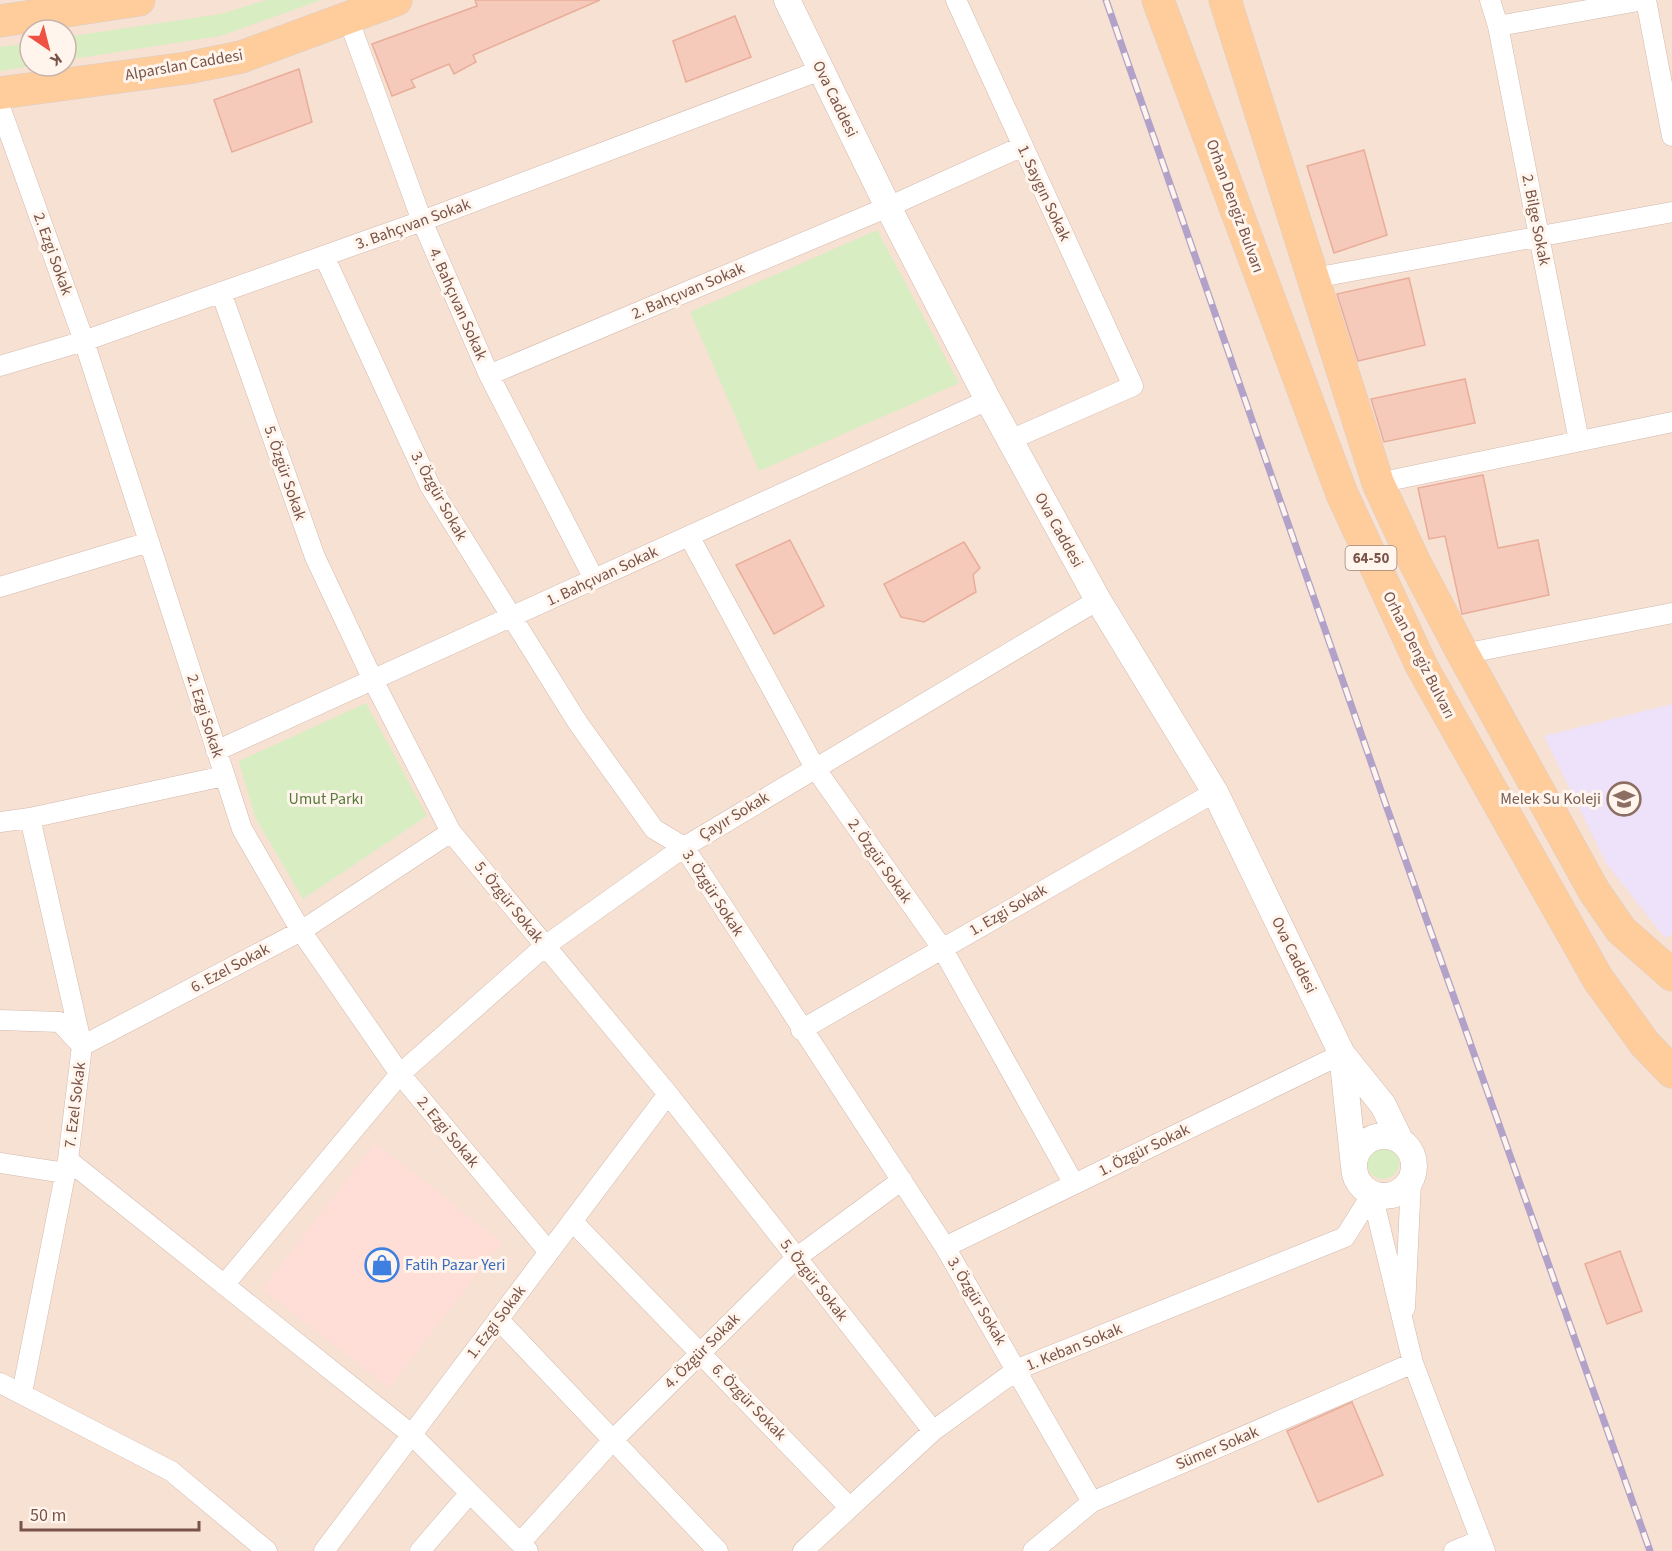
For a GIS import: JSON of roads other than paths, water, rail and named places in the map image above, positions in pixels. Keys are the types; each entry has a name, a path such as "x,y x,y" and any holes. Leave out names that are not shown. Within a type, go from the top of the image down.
{"main road":[{"path":"0,21 139,0"},
{"name":"Alparslan Caddesi","path":"0,93 187,68 241,57 396,0"},
{"name":"Orhan Dengiz Bulvarı","path":"1158,0 1342,494 1422,667 1556,909 1598,979 1645,1044 1672,1072"},
{"name":"64-50","path":"1225,0 1378,483 1415,563 1463,654 1594,891 1621,930 1669,971"}],"street":[{"name":"Ova Caddesi","path":"787,0 888,207 988,400 1098,600 1215,792 1342,1054"},
{"name":"1. Saygın Sokak","path":"956,0 1133,386 1010,440"},
{"name":"2. Bilge Sokak","path":"1490,0 1498,26 1579,441"},
{"path":"1498,26 1645,0 1672,136"},
{"name":"4. Bahçıvan Sokak","path":"348,18 422,221 489,375 594,579"},
{"name":"3. Bahçıvan Sokak","path":"0,366 84,341 422,221 821,70"},
{"name":"2. Ezgi Sokak","path":"0,107 84,341 242,829 302,931 400,1074 549,1252"},
{"name":"2. Bahçıvan Sokak","path":"489,375 888,207 1023,146"},
{"path":"1314,278 1672,212"},
{"name":"3. Özgür Sokak","path":"324,256 430,486 510,617 578,723 654,829 684,847 945,1246 1018,1369 1092,1502"},
{"name":"5. Özgür Sokak","path":"221,292 315,557 373,680 451,832 668,1094 933,1431"},
{"name":"1. Bahçıvan Sokak","path":"216,751 988,400"},
{"path":"1378,483 1672,422"},
{"name":"2. Özgür Sokak","path":"689,536 814,768 942,948 1074,1184"},
{"path":"0,587 149,542"},
{"name":"Çayır Sokak","path":"225,1285 400,1074 545,946 684,847 1098,600"},
{"path":"1463,654 1672,613"},
{"path":"0,822 30,818 224,776"},
{"name":"1. Ezgi Sokak","path":"801,1029 1215,792"},
{"name":"7. Ezel Sokak","path":"21,1393 67,1167 82,1046 30,818"},
{"name":"6. Ezel Sokak","path":"82,1046 302,931 451,832"},
{"path":"0,1020 60,1022 82,1046"},
{"path":"1342,1054 1383,1105 1400,1140 1413,1156 1414,1173 1411,1181 1404,1331"},
{"path":"1342,1054 1354,1167 1361,1186 1372,1194 1394,1195 1411,1181"},
{"name":"1. Özgür Sokak","path":"945,1246 1342,1054"},
{"name":"1. Ezgi Sokak","path":"324,1551 668,1094"},
{"path":"1354,1167 1359,1149 1365,1142 1382,1136 1400,1140"},
{"path":"0,1163 67,1167 225,1285 411,1434 524,1547"},
{"name":"4. Özgür Sokak","path":"524,1547 613,1440 796,1258 902,1180"},
{"path":"1372,1194 1413,1364 1483,1545 1454,1551"},
{"name":"1. Keban Sokak","path":"803,1551 933,1431 1018,1369 1345,1237 1372,1194"},
{"name":"6. Özgür Sokak","path":"572,1221 849,1507"},
{"path":"498,1319 718,1551"},
{"name":"Sümer Sokak","path":"1034,1551 1092,1502 1413,1364"},
{"path":"0,1383 171,1471 267,1551"},
{"path":"420,1551 470,1493"}],"railway":[{"path":"1106,0 1387,808 1650,1551"}],"place":[{"name":"Melek Su Koleji","path":"1624,799"},
{"name":"Fatih Pazar Yeri","path":"382,1265"}],"park label":[{"name":"Umut Parkı","path":"326,799"}]}
